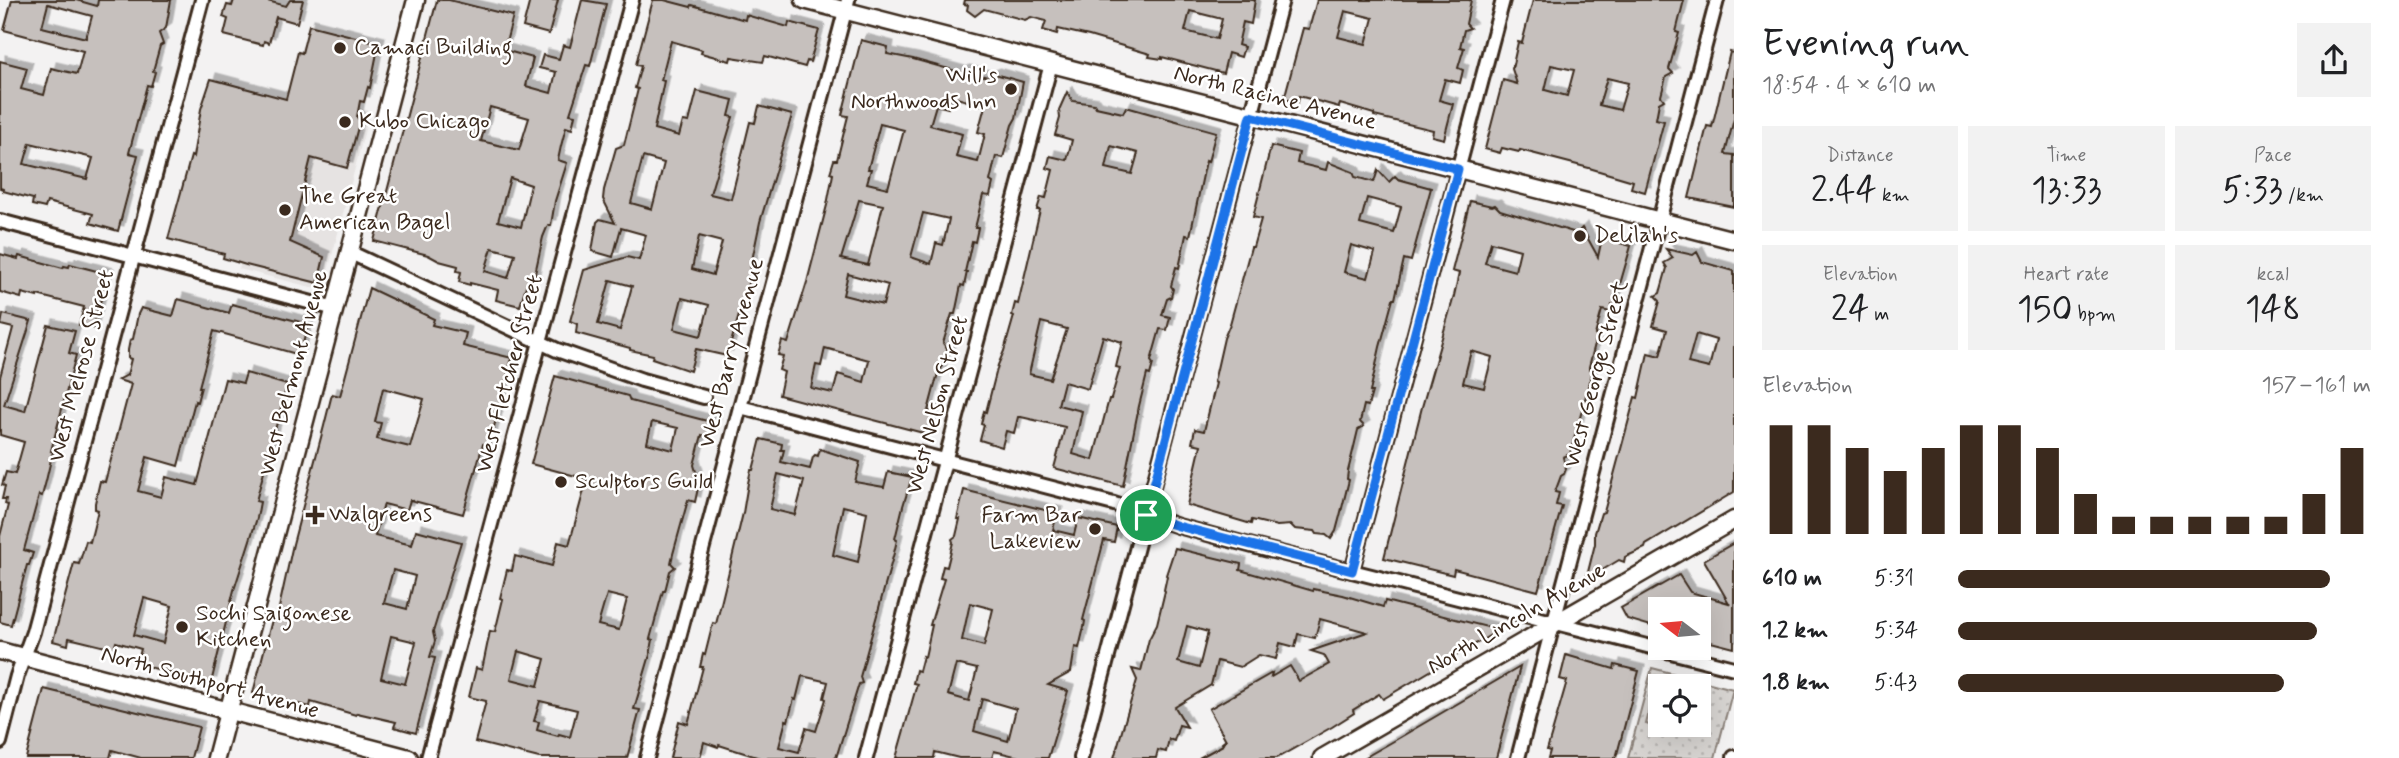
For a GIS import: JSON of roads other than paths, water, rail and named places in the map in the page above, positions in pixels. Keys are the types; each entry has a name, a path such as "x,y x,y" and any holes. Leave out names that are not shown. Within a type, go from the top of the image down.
{"street":[{"name":"West Melrose Street","path":"0,742 17,676 33,632 202,0"},
{"name":"West Belmont Avenue","path":"216,758 416,0"},
{"name":"West Fletcher Street","path":"428,758 632,0"},
{"name":"North Racine Avenue","path":"804,0 846,5 1051,64 1734,240"},
{"path":"1082,758 1282,0"},
{"path":"1352,571 1503,0"},
{"name":"West George Street","path":"1518,758 1717,0"},
{"name":"West Barry Avenue","path":"647,758 846,5"},
{"name":"West Nelson Street","path":"866,758 1051,64"},
{"path":"0,220 335,309"},
{"path":"349,252 557,350 642,380 704,397"},
{"path":"740,407 1102,500 1178,526 1734,668"},
{"name":"North Lincoln Avenue","path":"1322,758 1734,520"},
{"name":"North Southport Avenue","path":"0,651 409,758"}],"place":[{"name":"Camaci Building","path":"340,48"},
{"name":"Will's Northwoods Inn","path":"1011,89"},
{"name":"Kubo Chicago","path":"345,122"},
{"name":"The Great American Bagel","path":"285,210"},
{"name":"Delilah's","path":"1580,236"},
{"name":"Sculptors Guild","path":"561,482"},
{"name":"Walgreens","path":"315,515"},
{"name":"Farm Bar Lakeview","path":"1095,529"},
{"name":"Sochi Saigonese Kitchen","path":"182,627"}]}
